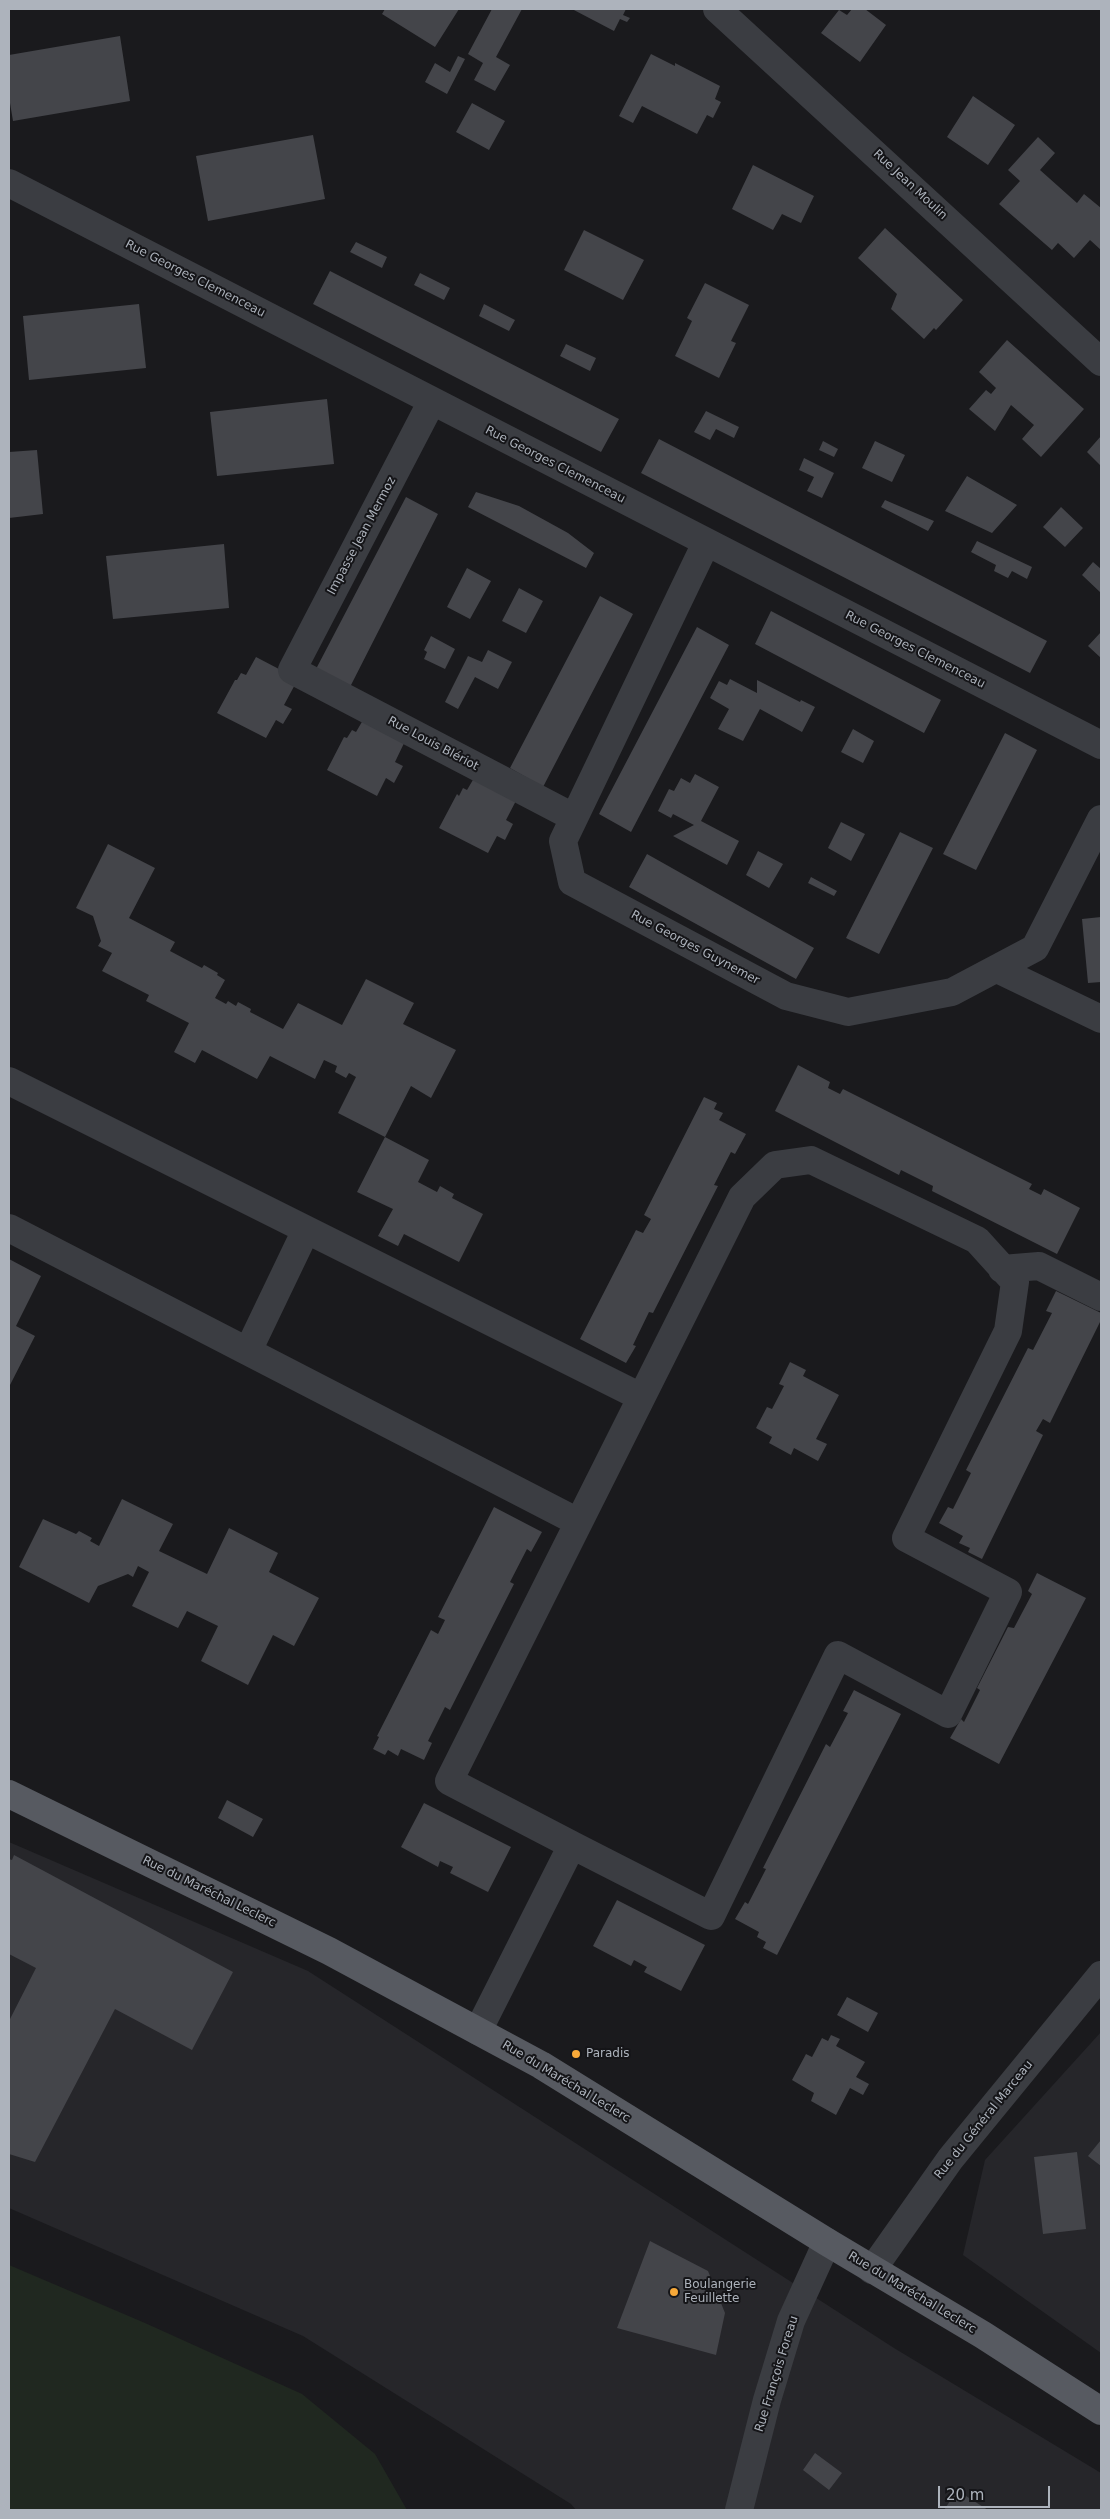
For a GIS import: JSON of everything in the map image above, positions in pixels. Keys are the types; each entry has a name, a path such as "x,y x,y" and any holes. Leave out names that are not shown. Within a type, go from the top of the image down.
{"main road":[{"name":"Rue du Maréchal Leclerc","path":"9,1794 322,1947 542,2065 826,2242 983,2335 1101,2411"}],"street":[{"name":"Rue Jean Moulin","path":"717,9 1101,362"},
{"name":"Rue Georges Clemenceau","path":"9,183 1101,745"},
{"name":"Impasse Jean Mermoz","path":"292,670 432,401"},
{"name":"Rue Georges Guynemer","path":"706,543 563,841 572,882 786,996 848,1012 952,992 1035,948 1101,819"},
{"name":"Rue Louis Blériot","path":"292,670 574,817"},
{"path":"997,969 1101,1019"},
{"path":"9,1081 641,1397"},
{"path":"811,1160 977,1240 1015,1282 1008,1331 906,1538 1008,1592 948,1714 838,1655 710,1916 449,1780 641,1397 742,1196 775,1165 811,1160"},
{"path":"9,1228 578,1522"},
{"path":"248,1351 306,1230"},
{"path":"1002,1269 1039,1266 1101,1297"},
{"path":"478,2031 572,1845"},
{"name":"Rue du Général Marceau","path":"872,2270 951,2158 1101,1975"},
{"name":"Rue François Foreau","path":"739,2510 791,2321 826,2242"}],"shaded area":[{"path":"9,1842 308,1971 894,2348 1101,2473 1101,2510 576,2510 571,2504 303,2336 9,2208"},
{"path":"1101,2032 1101,2353 963,2255 985,2160"},
{"path":"9,2265 145,2323 302,2394 375,2454 407,2510 9,2510"}],"building":[{"path":"385,9 459,9 435,47 382,14"},
{"path":"492,9 522,9 496,57 510,65 495,91 474,80 483,63 468,54"},
{"path":"572,9 626,9 623,15 630,18 627,22 620,19 614,31"},
{"path":"852,9 865,9 886,25 860,62 821,33 839,10 847,15"},
{"path":"120,36 130,101 13,121 9,97 9,55"},
{"path":"651,54 675,66 675,63 720,86 715,99 721,102 713,118 707,115 697,134 642,106 633,123 619,116"},
{"path":"458,56 465,59 447,94 425,82 435,63 450,72"},
{"path":"973,96 1015,125 988,165 947,137"},
{"path":"472,103 505,121 489,150 456,132"},
{"path":"313,135 325,199 208,221 196,156"},
{"path":"1038,137 1055,153 1040,170 1077,203 1084,194 1101,208 1101,250 1090,240 1074,258 1058,243 1052,250 999,204 1020,181 1008,170"},
{"path":"753,165 814,196 801,223 782,214 773,230 732,209"},
{"path":"885,228 963,300 936,330 934,328 924,339 891,309 897,294 858,258"},
{"path":"584,230 644,260 623,300 564,270"},
{"path":"356,242 387,257 382,268 350,252"},
{"path":"330,271 619,419 601,452 313,304"},
{"path":"420,273 450,288 444,300 414,285"},
{"path":"705,283 749,305 731,341 736,343 719,378 675,356 692,321 687,318"},
{"path":"139,304 146,368 29,380 23,316"},
{"path":"484,304 515,320 509,331 479,316"},
{"path":"1007,340 1084,409 1041,457 1022,439 1034,425 1011,405 995,431 969,409 986,390 991,394 996,388 979,372"},
{"path":"566,344 596,358 590,371 560,356"},
{"path":"327,399 334,464 217,476 210,412"},
{"path":"706,411 739,427 734,438 716,429 710,440 694,432"},
{"path":"1101,436 1101,466 1087,452"},
{"path":"659,439 1047,641 1030,673 641,473"},
{"path":"823,441 838,449 834,457 819,450"},
{"path":"875,441 905,455 892,482 862,468"},
{"path":"37,450 43,514 9,518 9,452"},
{"path":"804,458 834,473 822,498 807,491 814,477 799,470"},
{"path":"967,476 1017,505 992,533 945,511"},
{"path":"476,492 519,506 568,533 594,553 586,568 468,507"},
{"path":"406,497 438,514 350,687 316,669"},
{"path":"885,500 934,521 928,531 881,507"},
{"path":"1061,507 1083,528 1065,547 1043,527"},
{"path":"977,541 1032,567 1027,579 1012,571 1008,578 994,571 996,565 971,552"},
{"path":"224,544 229,608 113,619 106,556"},
{"path":"1093,562 1101,569 1101,593 1082,575"},
{"path":"467,568 491,581 470,619 447,607"},
{"path":"519,588 543,601 526,633 502,621"},
{"path":"600,596 633,614 543,787 510,768"},
{"path":"771,611 941,700 924,733 755,644"},
{"path":"697,627 729,645 631,832 599,814"},
{"path":"1101,632 1101,658 1088,646"},
{"path":"431,636 455,649 445,669 424,659 427,652 424,650"},
{"path":"488,650 512,662 498,689 475,677 458,709 445,702 468,656 482,662"},
{"path":"256,657 298,679 284,705 292,709 283,724 276,720 266,738 217,713 235,680 237,680 241,673 246,675"},
{"path":"730,679 757,693 757,680 800,702 801,700 815,707 802,732 760,709 743,741 718,729 729,709 710,698 719,681 727,685"},
{"path":"366,715 407,737 395,762 403,766 394,783 386,778 377,796 327,770 344,737 347,738 352,730 356,732"},
{"path":"853,729 874,741 863,763 841,752"},
{"path":"1005,733 1037,750 976,870 943,854"},
{"path":"477,773 519,795 506,820 513,824 505,840 497,836 488,853 439,828 457,794 459,796 463,788 467,790"},
{"path":"695,774 719,787 701,821 739,841 727,865 673,836 694,825 673,814 671,818 658,811 669,789 674,791 681,778 690,783"},
{"path":"841,822 865,834 851,861 828,848"},
{"path":"900,832 933,848 879,954 846,938"},
{"path":"108,844 155,868 129,918 175,942 170,951 202,968 204,965 218,973 217,975 225,980 215,998 226,1004 228,1001 236,1006 238,1002 251,1009 250,1012 283,1029 298,1003 342,1025 366,979 414,1003 403,1024 456,1050 431,1098 411,1086 385,1137 338,1113 356,1077 349,1073 346,1078 335,1072 337,1066 324,1060 315,1079 270,1056 257,1079 202,1050 195,1063 174,1052 189,1023 146,1001 149,995 102,971 112,953 98,946 101,941 93,916 76,908"},
{"path":"758,851 783,864 769,888 746,875"},
{"path":"647,854 814,948 796,979 629,887"},
{"path":"811,877 837,891 834,896 808,883"},
{"path":"1101,917 1101,982 1088,983 1082,919"},
{"path":"798,1065 830,1082 828,1088 840,1094 843,1089 1032,1184 1029,1189 1041,1195 1044,1189 1080,1208 1057,1254 932,1191 933,1186 901,1170 899,1175 775,1111"},
{"path":"704,1097 717,1103 714,1109 723,1113 719,1120 746,1134 735,1154 731,1152 714,1185 718,1186 653,1313 649,1312 633,1345 636,1346 626,1363 580,1339 636,1230 643,1233 651,1219 644,1215"},
{"path":"385,1137 429,1160 418,1182 437,1192 440,1186 454,1194 452,1198 483,1214 459,1262 404,1234 398,1246 378,1236 393,1209 357,1192"},
{"path":"9,1259 41,1276 16,1326 35,1336 10,1385"},
{"path":"1056,1291 1101,1313 1101,1320 1050,1423 1043,1419 1036,1431 1043,1435 982,1559 968,1552 970,1548 959,1543 963,1536 939,1523 948,1507 953,1509 971,1473 966,1470 1028,1348 1033,1350 1052,1313 1046,1311"},
{"path":"790,1362 806,1370 803,1376 839,1395 816,1439 827,1444 818,1461 794,1448 791,1455 769,1443 772,1437 756,1428 767,1407 772,1409 784,1386 779,1384"},
{"path":"122,1499 173,1524 159,1551 207,1574 229,1528 278,1553 269,1572 319,1598 294,1646 273,1635 248,1685 201,1661 218,1626 187,1611 178,1628 132,1606 149,1572 138,1566 133,1577 128,1574 98,1586 89,1603 19,1567 43,1519 76,1534 79,1531 92,1538 90,1541 99,1546"},
{"path":"494,1507 542,1532 531,1552 527,1549 510,1582 514,1584 450,1710 445,1707 428,1741 432,1743 424,1760 401,1749 398,1756 388,1750 385,1755 373,1749 379,1737 377,1736 431,1630 438,1634 445,1620 438,1617"},
{"path":"1037,1573 1086,1598 999,1764 950,1738 961,1719 964,1722 980,1690 977,1688 1008,1627 1014,1628 1032,1594 1028,1591"},
{"path":"854,1690 901,1714 777,1955 763,1948 766,1942 757,1937 759,1932 735,1919 745,1902 748,1904 766,1869 763,1868 826,1744 830,1747 848,1713 843,1711"},
{"path":"227,1800 263,1819 253,1837 218,1818"},
{"path":"424,1803 511,1847 488,1892 450,1873 453,1867 440,1861 438,1867 401,1847"},
{"path":"14,1855 233,1972 192,2050 115,2009 35,2162 9,2154 9,2021 36,1968 9,1954 9,1859 12,1860"},
{"path":"617,1900 705,1945 681,1991 644,1972 647,1967 634,1960 631,1966 593,1946"},
{"path":"847,1997 878,2013 868,2032 837,2015"},
{"path":"831,2035 840,2039 836,2046 865,2062 856,2077 869,2084 863,2095 850,2088 836,2115 811,2101 814,2093 792,2080 806,2054 812,2057 822,2038 828,2041"},
{"path":"1101,2140 1101,2166 1088,2156"},
{"path":"1077,2152 1086,2229 1043,2234 1034,2157"},
{"name":"Boulangerie Feuillette","path":"650,2241 708,2271 725,2313 716,2355 617,2328"},
{"path":"815,2453 842,2473 829,2490 803,2470"},
{"path":"954,2495 961,2499 966,2496 988,2510 944,2510"}],"place":[{"name":"Paradis","path":"576,2054"},
{"name":"Boulangerie Feuillette","path":"674,2292"}]}
